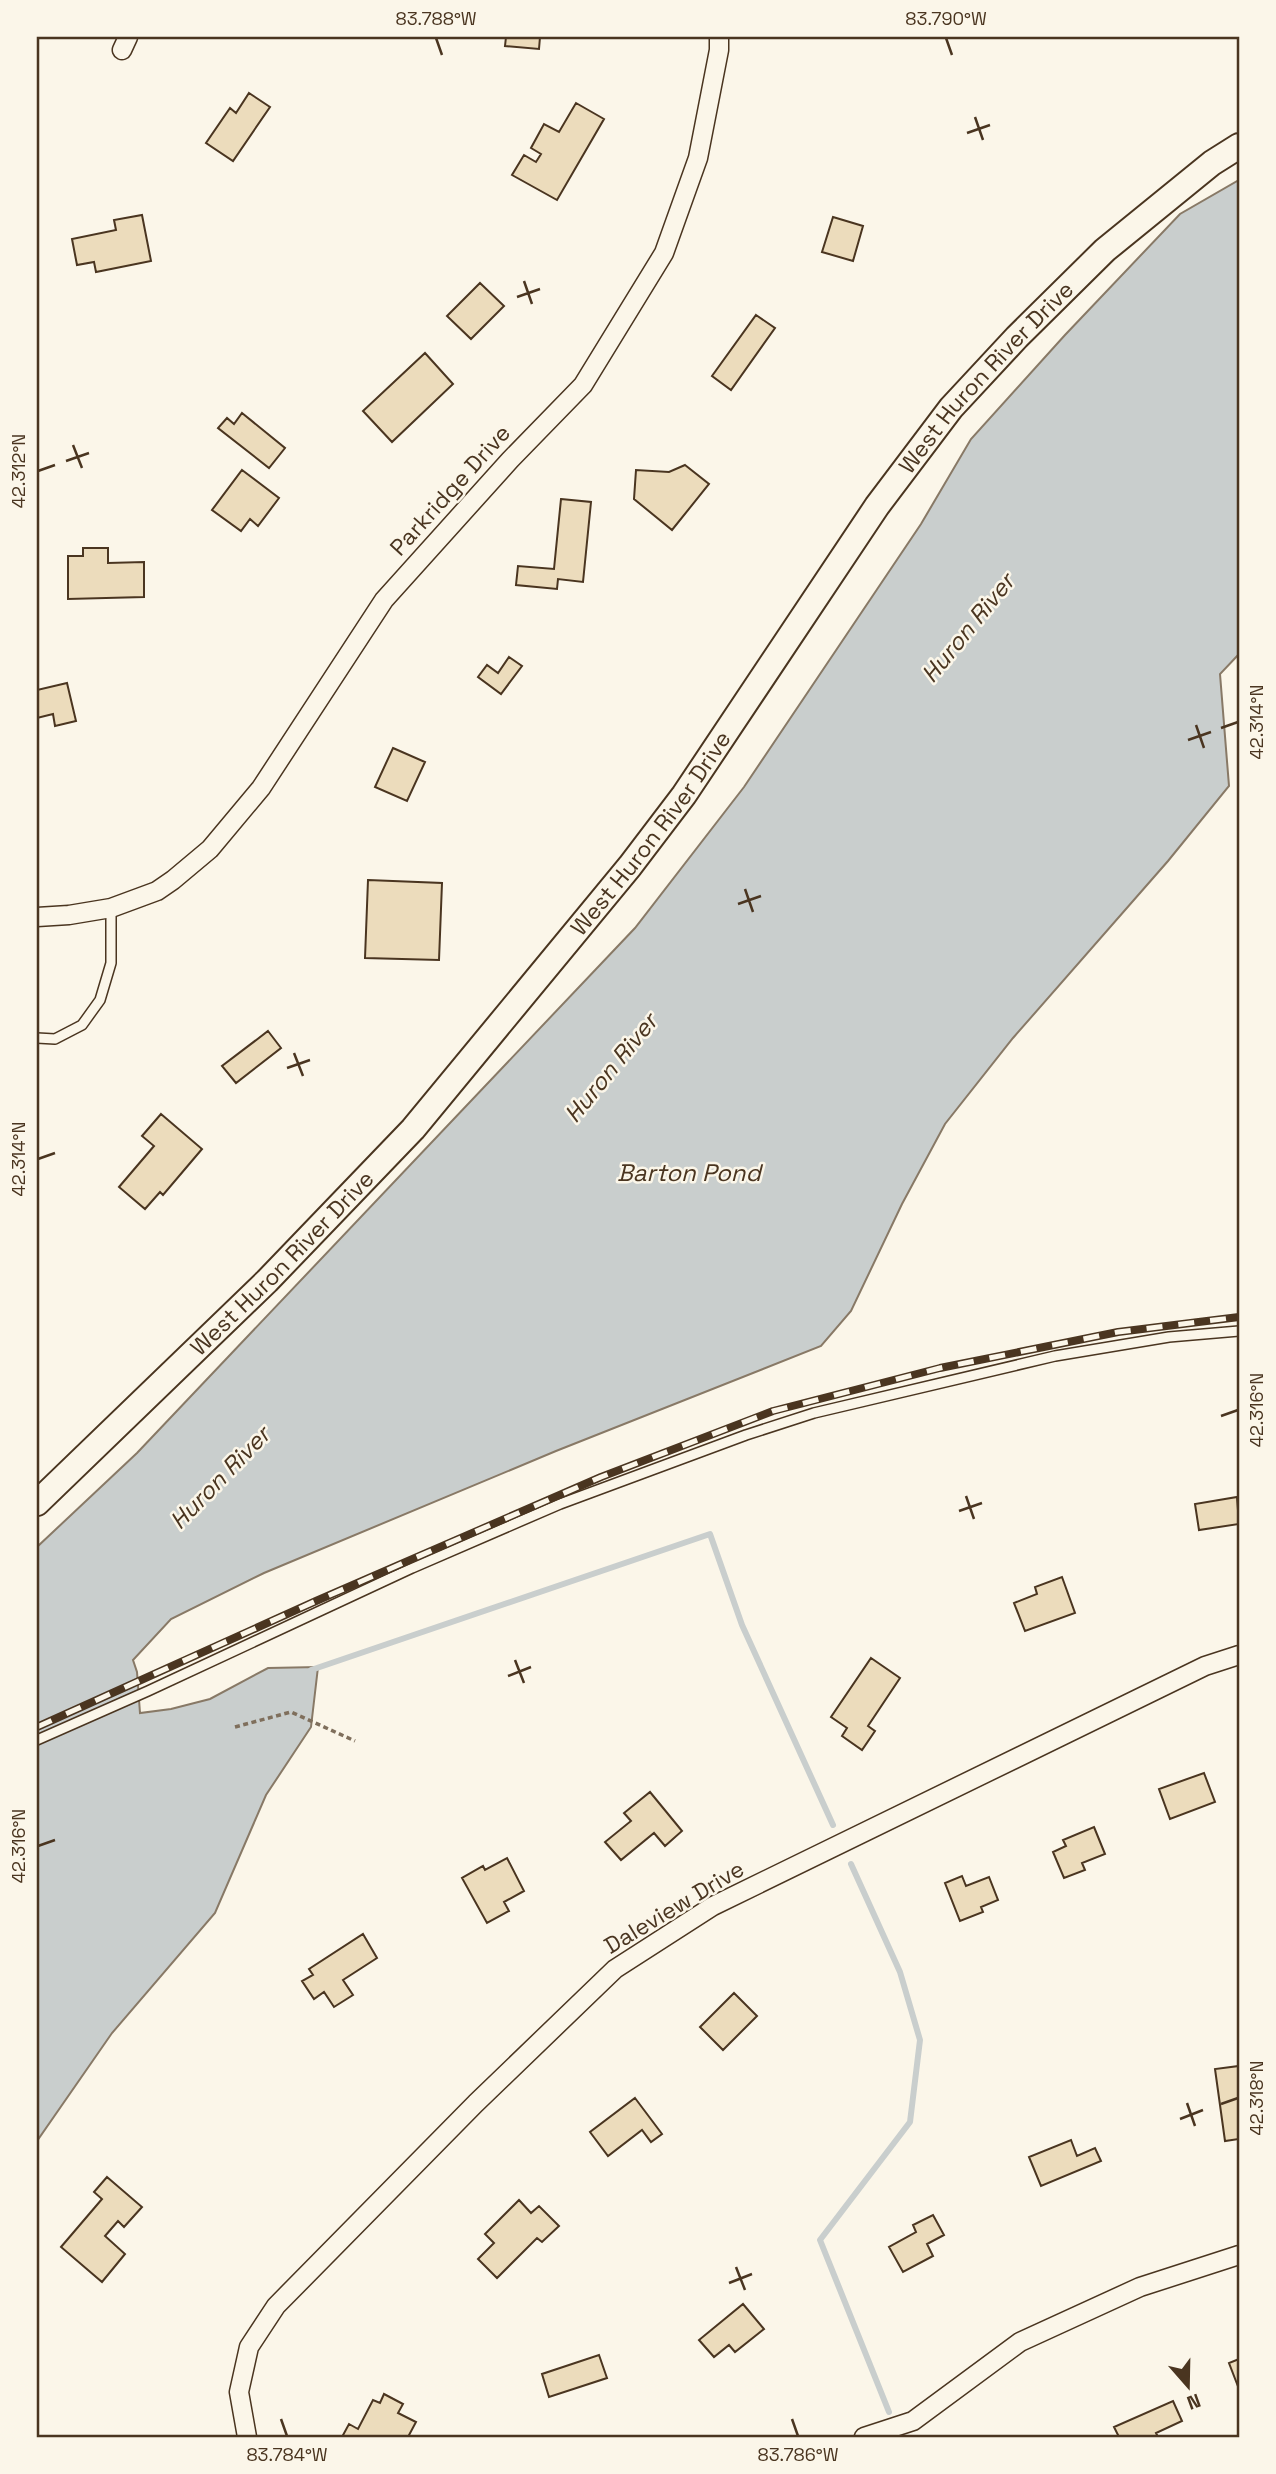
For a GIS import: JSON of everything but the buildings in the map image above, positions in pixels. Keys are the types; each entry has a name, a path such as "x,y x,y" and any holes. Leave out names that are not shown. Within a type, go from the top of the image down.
{"street":[{"name":"Parkridge Drive","path":"37,917 111,908 157,891 210,849 261,788 384,600 510,460 583,385 664,253 698,158 719,50 719,37"},
{"name":"West Huron River Drive","path":"37,1503 267,1281 413,1129 630,866 684,795 877,506 951,408 1017,337 1105,250 1212,163 1239,146"},
{"name":"Daleview Drive","path":"247,2437 239,2392 249,2347 276,2306 476,2103 615,1969 713,1906 1205,1666 1239,1655"},
{"path":"864,2437 913,2421 1020,2342 1140,2287 1239,2255"}],"lane":[{"path":"37,1038 55,1039 82,1025 100,1000 111,963 111,908"},
{"path":"37,1740 412,1568 548,1509 746,1435 814,1413 1055,1356 1169,1337 1239,1331"}],"path":[{"path":"235,1727 291,1712 355,1741"}],"water":[{"name":"Barton Pond","path":"1239,180 1239,654 1220,674 1229,786 1168,861 1013,1038 945,1124 902,1204 851,1311 821,1346 556,1451 264,1573 171,1619 133,1660 137,1672 140,1713 171,1709 210,1699 268,1668 318,1667 311,1727 266,1795 215,1913 112,2033 37,2141 37,1547 137,1453 635,928 744,787 921,524 971,439 1180,214"}],"waterway":[{"path":"311,1670 710,1534 742,1625 833,1825"},
{"path":"851,1864 900,1972 920,2040 910,2122 820,2240 889,2412"}],"railway":[{"path":"37,1727 316,1601 601,1477 773,1411 940,1368 1118,1332 1239,1317"}],"water label":[{"name":"Huron River","path":"968,628"},
{"name":"Huron River","path":"611,1068"},
{"name":"Huron River","path":"220,1478"}]}
